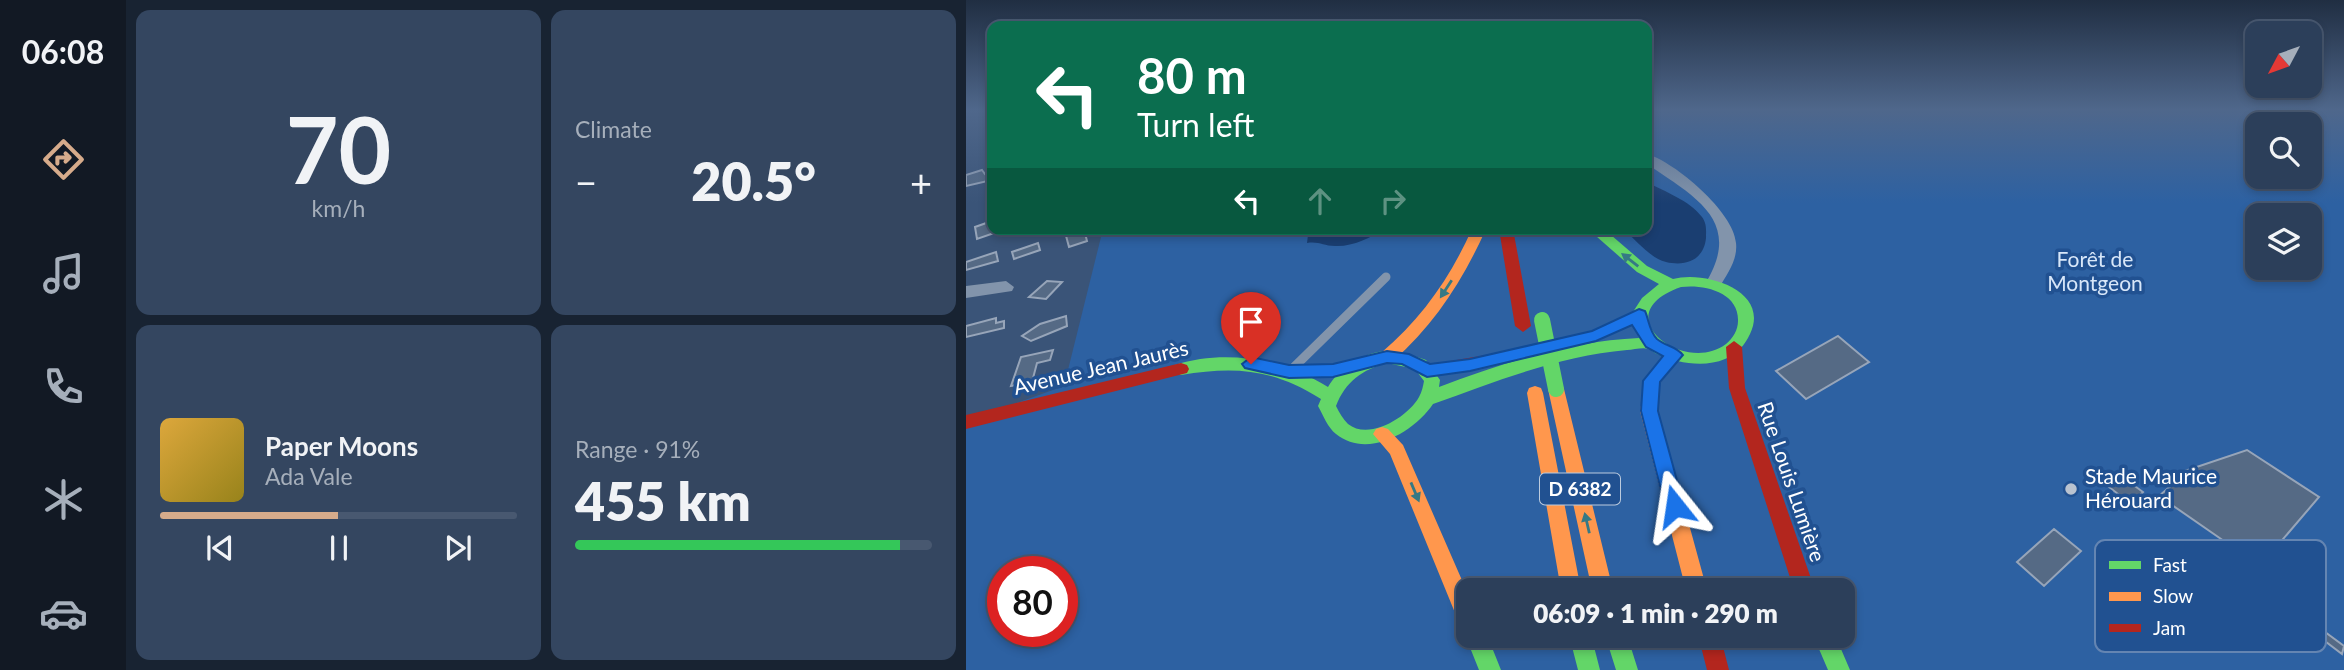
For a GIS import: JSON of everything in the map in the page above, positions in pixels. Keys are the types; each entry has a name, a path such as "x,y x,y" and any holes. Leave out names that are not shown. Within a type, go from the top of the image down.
{"main road":[{"path":"1387,357 1410,360 1427,371 1432,388 1423,410 1412,420 1382,434 1355,434 1344,430 1330,416 1327,406 1329,396 1346,373 1359,365 1387,357 1405,344 1470,253 1477,235"},
{"name":"D 6382","path":"1507,235 1569,578"},
{"path":"1602,235 1642,269 1671,284"},
{"path":"1427,371 1470,365 1614,329 1639,315 1649,296 1671,284 1685,281 1713,284 1728,290 1748,311 1749,324 1745,337 1734,347 1711,357 1675,355 1651,343 1617,343 1476,379 1430,398"},
{"name":"D 6382","path":"1541,314 1600,578"},
{"path":"1639,315 1640,324 1651,343"},
{"name":"Rue Louis Lumière","path":"1734,347 1737,388 1801,578"},
{"path":"1675,355 1652,381 1649,411 1694,578"},
{"path":"1696,358 1737,388"},
{"name":"Avenue Jean Jaurès","path":"966,422 1207,364 1251,364 1289,372 1326,371 1359,365"},
{"name":"Avenue Jean Jaurès","path":"1289,372 1314,384 1329,396"},
{"path":"1382,434 1397,450 1456,590"},
{"path":"1481,648 1490,670"},
{"path":"1583,648 1589,670"},
{"path":"1620,648 1627,670"},
{"path":"1712,648 1718,670"},
{"path":"1830,648 1839,670"}],"street":[{"path":"1652,161 1699,194 1720,216 1730,240 1722,273 1713,284"},
{"path":"966,292 1006,287"}],"lane":[{"path":"1289,372 1387,277"}],"green space":[{"name":"Forêt de Montgeon","path":"1652,140 2245,140 2245,189 2322,189 2322,140 2344,140 2344,670 966,670 966,421 1064,386 1102,235 1652,235"}],"shaded area":[{"path":"1652,185 1697,211 1704,220 1706,238 1702,251 1687,262 1666,262 1649,253 1630,235 1652,235"},
{"path":"1308,235 1374,235 1348,245 1307,243"}],"building":[{"path":"982,170 987,173 987,181 966,186 966,175"},
{"path":"987,223 988,235 977,239 975,227"},
{"path":"1066,235 1086,235 1087,241 1069,247"},
{"path":"1038,243 1040,250 1014,259 1012,252"},
{"path":"996,252 998,261 966,270 966,262"},
{"path":"1047,281 1062,282 1046,299 1029,297"},
{"path":"1066,316 1067,326 1031,341 1022,336 1040,324"},
{"path":"996,318 996,323 1004,321 1004,328 966,337 966,326"},
{"path":"1838,336 1869,362 1806,399 1776,371"},
{"path":"1053,350 1050,360 1037,363 1032,382 1011,386 1021,357"},
{"path":"2247,450 2319,497 2282,540 2222,540 2159,496 2172,485 2164,478"},
{"path":"2109,471 2115,475 2117,473 2143,492 2140,495 2145,498 2136,508 2100,480"},
{"path":"2054,529 2081,551 2044,586 2017,562"},
{"path":"2326,633 2344,646 2342,654 2326,642"}],"traffic: fast":[{"path":"1602,235 1642,269 1671,284"},
{"path":"1684,281 1716,285 1729,291 1744,308 1745,329 1740,339 1719,355 1701,358 1671,353 1653,344 1645,334 1639,315 1647,302 1663,288 1684,281"},
{"path":"1542,320 1556,389"},
{"path":"1430,398 1482,378 1540,361 1598,348 1652,343"},
{"path":"1387,357 1420,364 1432,380 1427,399 1410,418 1388,432 1376,436 1352,435 1340,427 1327,406 1331,396 1342,379 1357,367 1387,357"},
{"path":"1181,369 1221,364 1258,366 1294,376 1329,396"},
{"path":"1481,648 1490,670"},
{"path":"1583,648 1589,670"},
{"path":"1620,648 1627,670"},
{"path":"1830,648 1839,670"}],"traffic: slow":[{"path":"1387,357 1416,330 1441,299 1476,235"},
{"path":"1675,355 1652,381 1649,411 1694,578"},
{"path":"1556,389 1600,578"},
{"path":"1535,393 1569,578"},
{"path":"1382,434 1397,450 1456,590"}],"traffic: jam":[{"path":"1507,235 1523,326"},
{"path":"1734,347 1737,388 1801,578"},
{"path":"1427,371 1492,360"},
{"path":"966,422 1181,369"},
{"path":"1712,648 1718,670"}],"place":[{"name":"Stade Maurice Hérouard","path":"2071,489"}],"route":[{"path":"1251,364 1289,372 1333,371 1387,357 1403,358 1417,363 1427,371 1470,365 1596,335 1639,315 1644,334 1651,343 1675,355 1652,381 1649,411 1675,506"}]}
